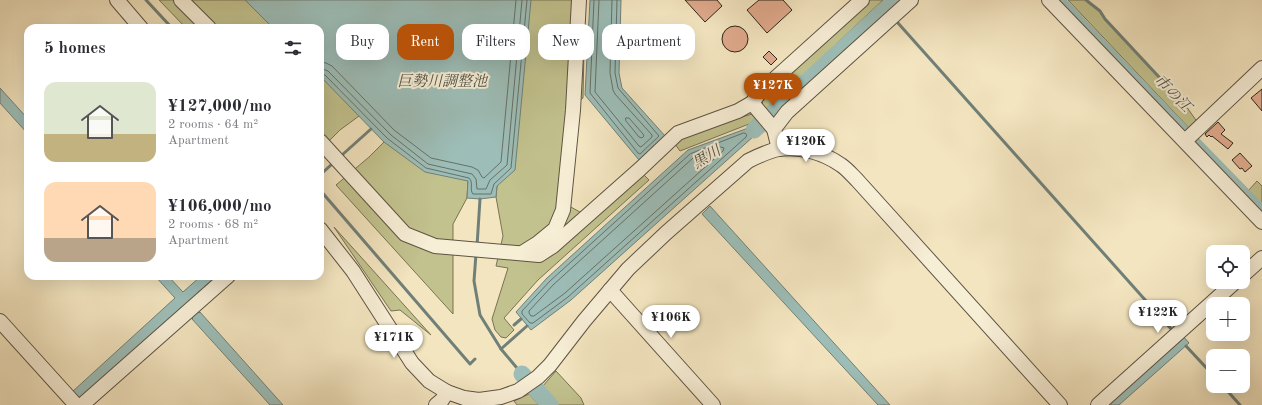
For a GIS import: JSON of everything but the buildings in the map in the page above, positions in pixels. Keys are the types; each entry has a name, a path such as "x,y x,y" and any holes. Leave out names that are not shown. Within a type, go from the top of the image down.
{"street":[{"path":"117,0 138,24"},
{"path":"181,0 205,24"},
{"path":"522,253 538,243 554,229 563,210 573,110 579,0"},
{"path":"324,144 405,234 435,246 538,255 553,246 640,169 678,133 738,111 752,103 760,92 843,12 862,0"},
{"path":"774,129 787,112 911,0"},
{"path":"1049,0 1262,222"},
{"path":"1185,141 1262,68"},
{"path":"752,103 774,129 779,149"},
{"path":"324,234 353,271 412,363 429,381 447,392 464,398 479,400 501,397 518,391 538,377 550,365 584,321 628,269 666,233 748,161 760,155 779,149 800,149 812,151 828,157 842,166 898,225 1060,405"},
{"path":"1250,269 1262,258"},
{"path":"0,321 75,402 191,309 224,280"},
{"path":"1098,405 1227,289"},
{"path":"610,290 713,405"},
{"path":"436,405 442,400 447,392"}],"green space":[{"path":"159,0 474,0 453,24 397,24 397,60 422,60 385,102 359,116 340,130 324,146 324,24 182,24"},
{"path":"495,0 585,0 585,24 538,24 538,60 584,60 583,98 576,103 569,206 589,217 641,172 649,180 538,280 504,318 514,330 506,338 501,337 495,330 492,319 508,268 496,266 503,236 496,197 497,186 468,181 467,198 453,224 453,314 336,185 384,142 401,112 445,60 454,60 454,49 462,39 462,60 530,60 530,24 475,24"},
{"path":"865,0 883,0 766,110 762,105 764,92"},
{"path":"1068,0 1086,0 1100,11 1105,19 1186,106 1198,123 1190,129"},
{"path":"752,114 755,118 749,124 680,151 675,144 684,134"},
{"path":"1257,181 1262,186 1262,205 1248,191"},
{"path":"334,227 431,335 400,310 391,311"},
{"path":"556,371 581,398 584,405 557,405 542,387"},
{"path":"529,394 539,405 517,405 514,401"}],"water":[{"name":"巨勢川調整池","path":"245,0 531,0 529,24 462,24 462,60 525,60 515,170 497,186 496,197 480,199 467,198 468,181 425,172 384,142 324,80 324,24 269,24"},
{"path":"590,0 621,0 620,24 602,24 602,60 619,60 619,73 622,88 666,137 639,160 585,95 587,60 594,60 594,24 589,24"},
{"path":"0,88 24,115 24,130 0,103"},
{"path":"757,122 764,127 571,300 531,330 516,312 547,278 688,150 751,127"},
{"path":"710,206 890,405 878,405 702,214"},
{"path":"159,280 172,280 183,292 196,280 212,280 189,301 283,405 270,405 192,319 193,318 183,306 78,400 72,392 175,298"},
{"path":"1183,336 1189,343 1119,405 1107,405"}],"waterway":[{"path":"146,0 168,24"},
{"name":"黒川","path":"754,130 896,0"},
{"name":"市の江","path":"1060,0 1262,210"},
{"path":"1086,0 1100,11 1105,19 1186,106"},
{"path":"898,23 1172,330"},
{"path":"342,155 371,129"},
{"path":"324,171 331,165"},
{"path":"324,195 470,364 475,359"},
{"path":"477,246 480,199"},
{"path":"476,254 474,281 480,315 501,349"},
{"path":"514,325 521,319"},
{"path":"522,374 501,349 527,326"},
{"path":"1186,346 1206,367"},
{"name":"黒川","path":"522,374 550,405"},
{"path":"1229,393 1240,405"}]}
